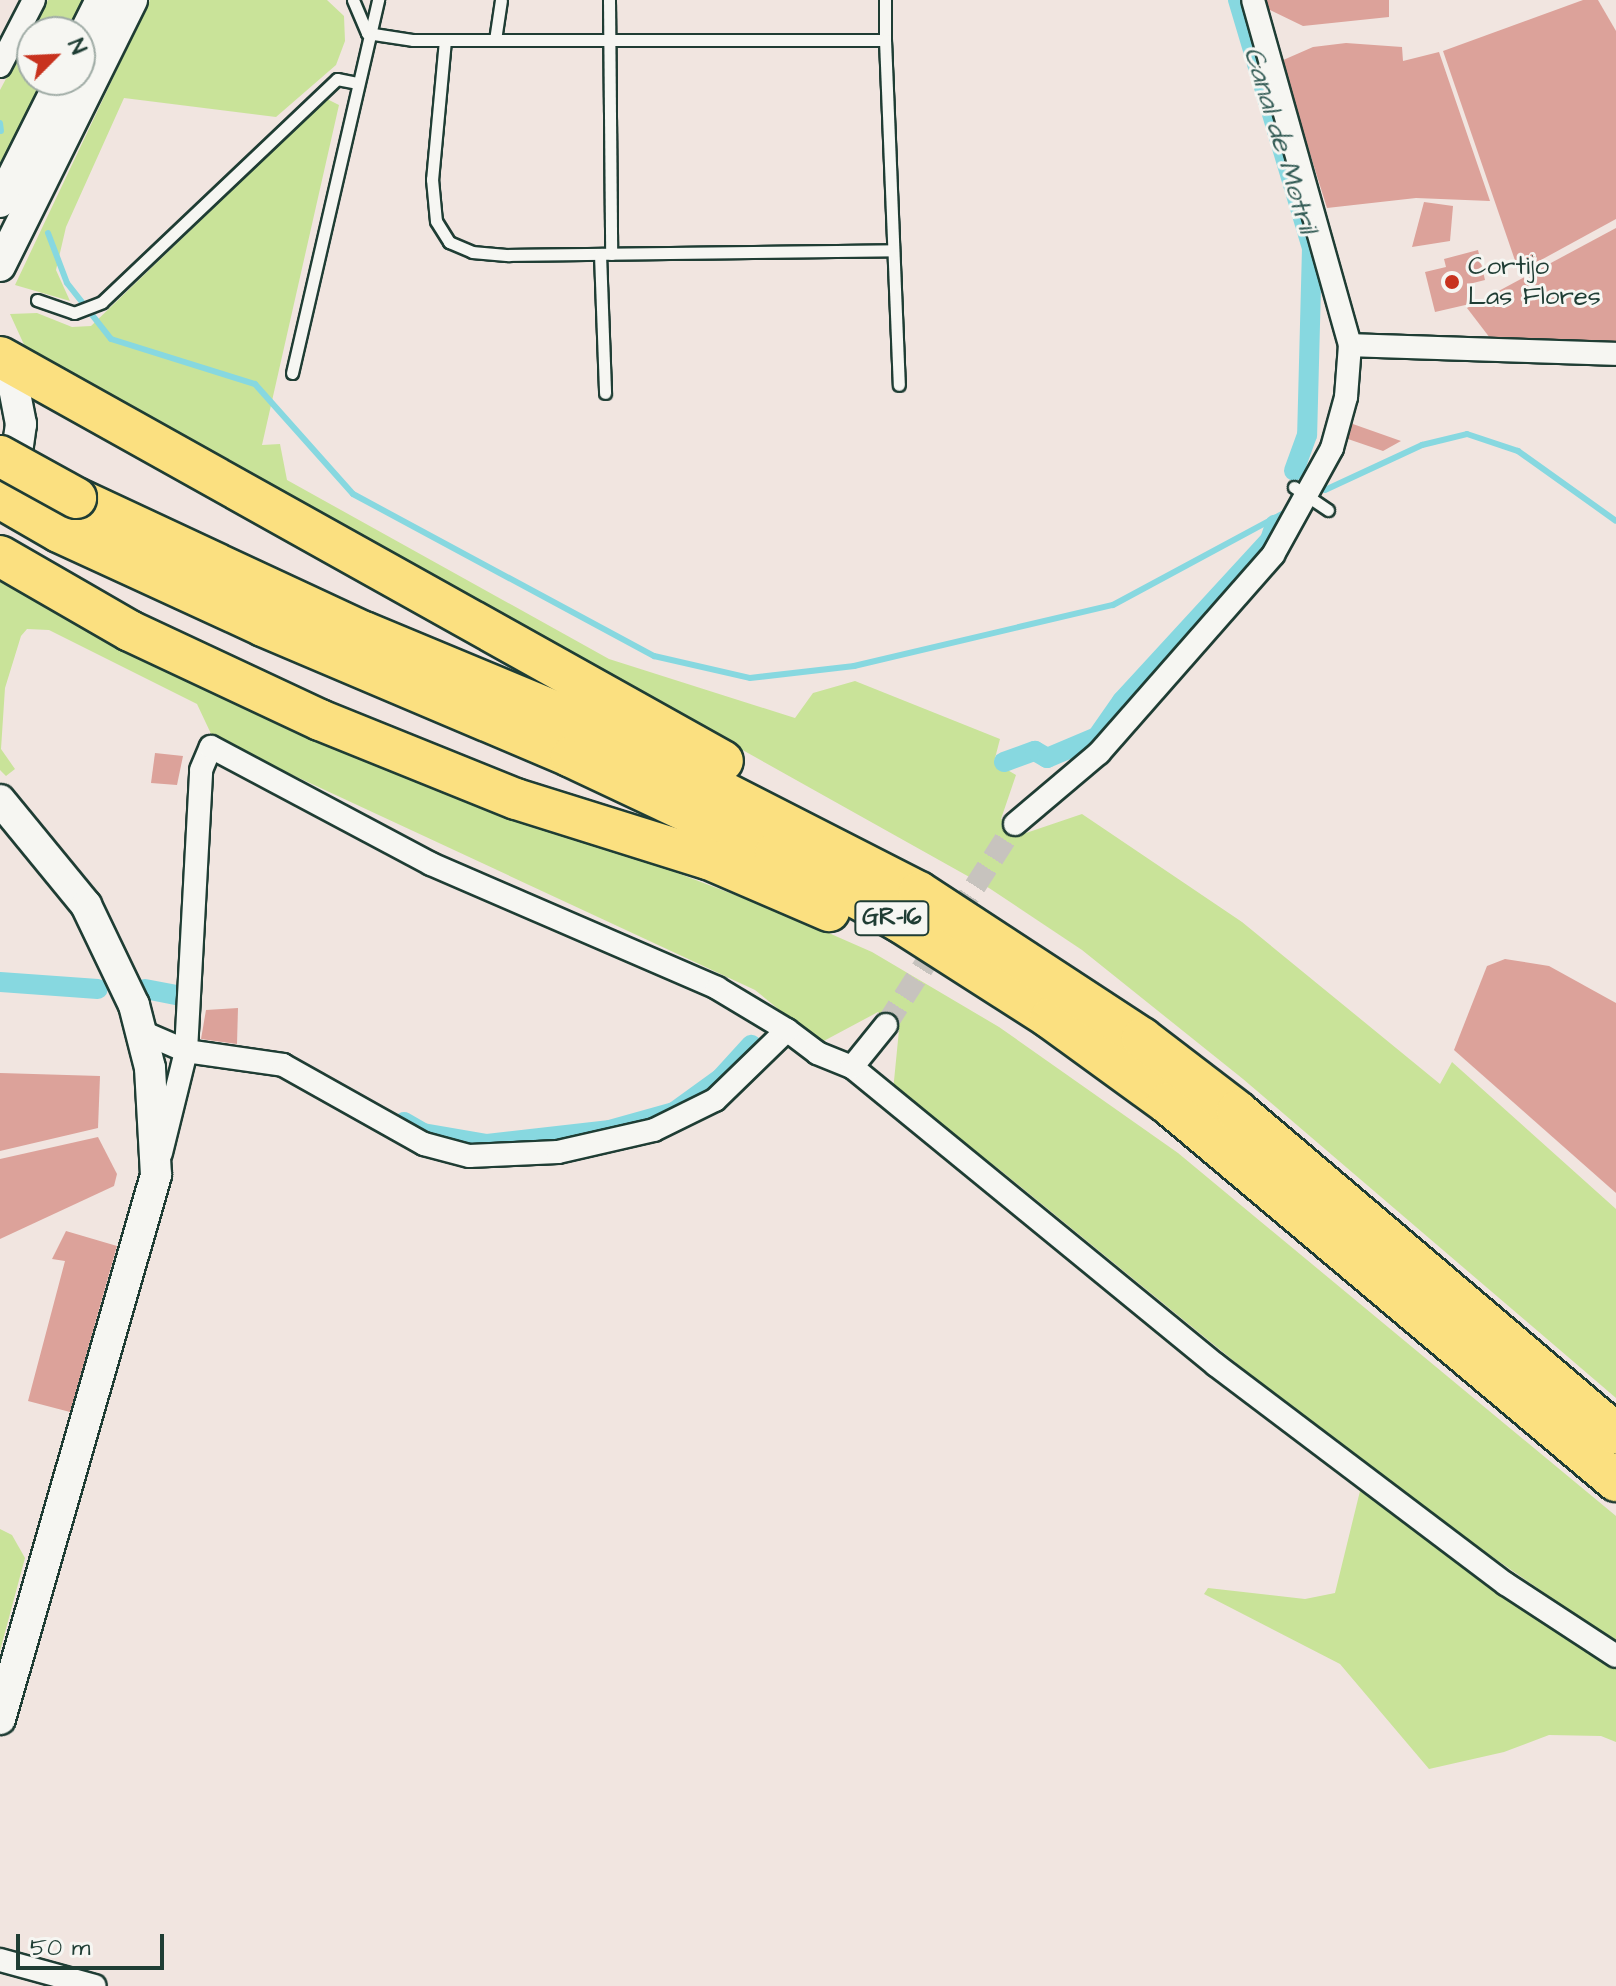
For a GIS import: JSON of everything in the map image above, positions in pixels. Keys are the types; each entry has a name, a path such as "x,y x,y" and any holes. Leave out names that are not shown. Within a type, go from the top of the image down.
{"highway":[{"path":"0,359 874,848 919,892"},
{"name":"GR-16","path":"0,456 68,515 263,626 571,757 775,853 900,922 1050,1018 1167,1103 1616,1481"},
{"name":"GR-16","path":"0,496 68,515 364,632 616,737 919,892 1034,964 1225,1102 1616,1434"},
{"path":"0,556 130,631 320,720 516,799 708,859 776,886 923,958 1000,1003 1050,1018"}],"street":[{"path":"0,66 34,0"},
{"path":"0,266 132,0"},
{"path":"1015,824 1099,753 1273,555 1301,492 1332,448 1346,397 1350,345 1309,186 1253,0"},
{"path":"0,202 53,96"},
{"path":"1350,345 1616,354"},
{"path":"0,359 14,388 21,424 16,460 0,496"},
{"path":"0,1719 156,1175 186,1051 201,770 211,747 431,864 717,988 787,1030 817,1053 852,1067 1216,1365 1506,1584 1616,1656"},
{"path":"0,800 86,905 134,1005 150,1068 156,1175"},
{"path":"852,1067 886,1025"},
{"path":"140,1031 186,1051 283,1065 424,1144 469,1156 558,1152 654,1130 715,1100 787,1030"},
{"path":"0,1960 95,1986"}],"lane":[{"path":"353,0 367,33"},
{"path":"292,373 367,33 378,0"},
{"path":"495,40 501,0"},
{"path":"605,393 609,0"},
{"path":"885,0 899,385"},
{"path":"367,33 445,40 885,40"},
{"path":"445,40 432,179 436,221 449,242 472,252 497,254 893,250"},
{"path":"37,300 74,313 102,302 337,79 357,83"},
{"path":"1301,492 1328,510"}],"green space":[{"path":"48,0 83,0 76,16 39,16"},
{"path":"150,0 327,0 344,16 345,41 336,65 276,117 124,98 66,227 56,270 70,301 15,285"},
{"path":"16,60 16,96 36,96 0,164 0,90"},
{"path":"327,99 339,105 262,445 280,444 287,480 609,659 795,718 813,693 855,681 1000,739 994,762 1016,775 1001,819 1026,833 1082,814 1242,922 1440,1084 1452,1062 1616,1209 1616,1398 1243,1079 1082,950 989,888 26,349 10,314 37,313 72,327 91,326"},
{"path":"0,570 287,724 428,787 617,850 790,916 872,952 999,1027 1178,1153 1616,1516 1616,1643 1361,1465 1000,1170 893,1091 899,1030 878,1012 820,1043 755,990 213,738 197,704 49,630 27,629 21,636 5,688 1,749 15,769 6,776 0,770"},
{"path":"1360,1491 1527,1611 1616,1667 1616,1742 1601,1736 1549,1735 1504,1752 1429,1769 1340,1664 1204,1594 1208,1588 1305,1599 1335,1593"},
{"path":"0,1529 12,1535 25,1558 0,1651"}],"building":[{"path":"1263,0 1389,0 1389,17 1303,26 1266,8"},
{"path":"1583,0 1598,0 1616,31 1616,219 1519,272 1443,51"},
{"path":"1346,43 1402,47 1403,61 1439,52 1490,201 1416,198 1327,208 1281,61 1313,47"},
{"path":"1424,202 1453,206 1450,241 1412,247"},
{"path":"1616,228 1616,342 1588,346 1490,338 1467,308"},
{"name":"Cortijo Las Flores","path":"1478,250 1485,280 1469,284 1474,303 1435,312 1425,272 1446,267 1444,259"},
{"path":"1350,423 1401,441 1383,451 1345,438"},
{"path":"155,753 183,756 177,785 151,783"},
{"path":"1505,959 1549,966 1616,1003 1616,1193 1454,1050 1487,966"},
{"path":"238,1008 237,1044 201,1039 206,1010"},
{"path":"0,1073 100,1076 98,1128 0,1151"},
{"path":"98,1137 117,1174 114,1186 0,1239 0,1159"},
{"path":"66,1231 117,1246 70,1412 28,1401 65,1261 52,1259"}],"waterway":[{"name":"Canal de Motril","path":"1238,0 1312,248 1307,435 1294,471"},
{"path":"0,123 1,131"},
{"path":"48,233 67,283 111,339 255,384 353,494 654,656 750,678 854,666 1113,605 1286,512"},
{"path":"1325,490 1422,445 1467,434 1518,451 1616,521"},
{"name":"Canal de Motril","path":"1004,762 1035,751 1047,758 1097,737 1122,701 1270,540 1275,525"},
{"name":"Canal de Motril","path":"0,982 98,989"},
{"name":"Canal de Motril","path":"145,989 175,995"},
{"name":"Canal de Motril","path":"404,1122 423,1133 487,1144 610,1130 674,1112 721,1078 751,1045"}],"tunnel":[{"path":"886,1025 1015,824"}],"place":[{"name":"Cortijo Las Flores","path":"1452,282"}]}
